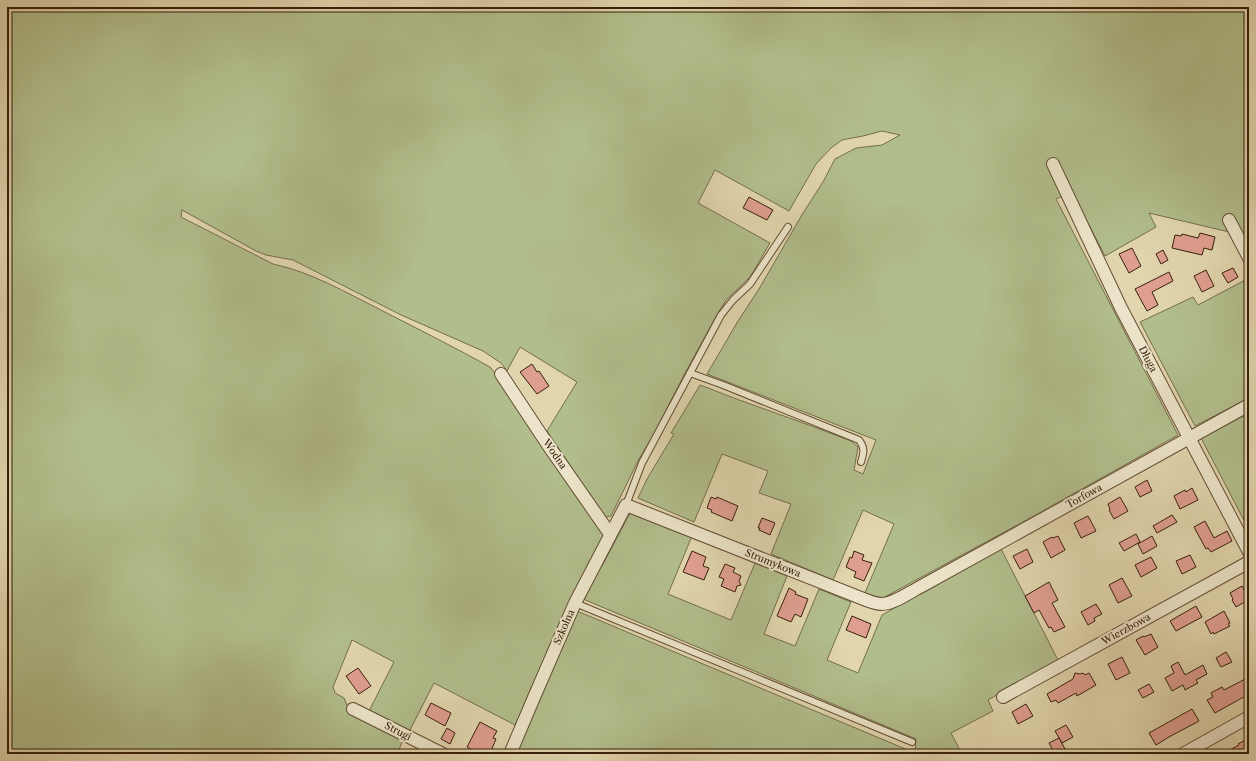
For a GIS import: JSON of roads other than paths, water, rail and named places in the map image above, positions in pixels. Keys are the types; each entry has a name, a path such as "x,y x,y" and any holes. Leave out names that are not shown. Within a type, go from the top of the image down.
{"street":[{"name":"Długa","path":"1053,164 1121,308 1249,552"},
{"path":"1229,220 1249,258"},
{"name":"Wodna","path":"501,374 610,534"},
{"name":"Torfowa","path":"920,587 1249,405"},
{"name":"Szkolna","path":"510,754 575,603 626,505"},
{"name":"Strumykowa","path":"626,505 873,603 884,604 896,600 920,587"},
{"name":"Wierzbowa","path":"1003,697 1249,562"},
{"name":"Strugi","path":"353,709 443,754"},
{"path":"1183,754 1249,717"}],"lane":[{"path":"626,505 642,463 721,315 733,300 750,284 788,227"},
{"path":"690,373 859,440 864,447 861,462"},
{"path":"575,603 912,742"}]}
